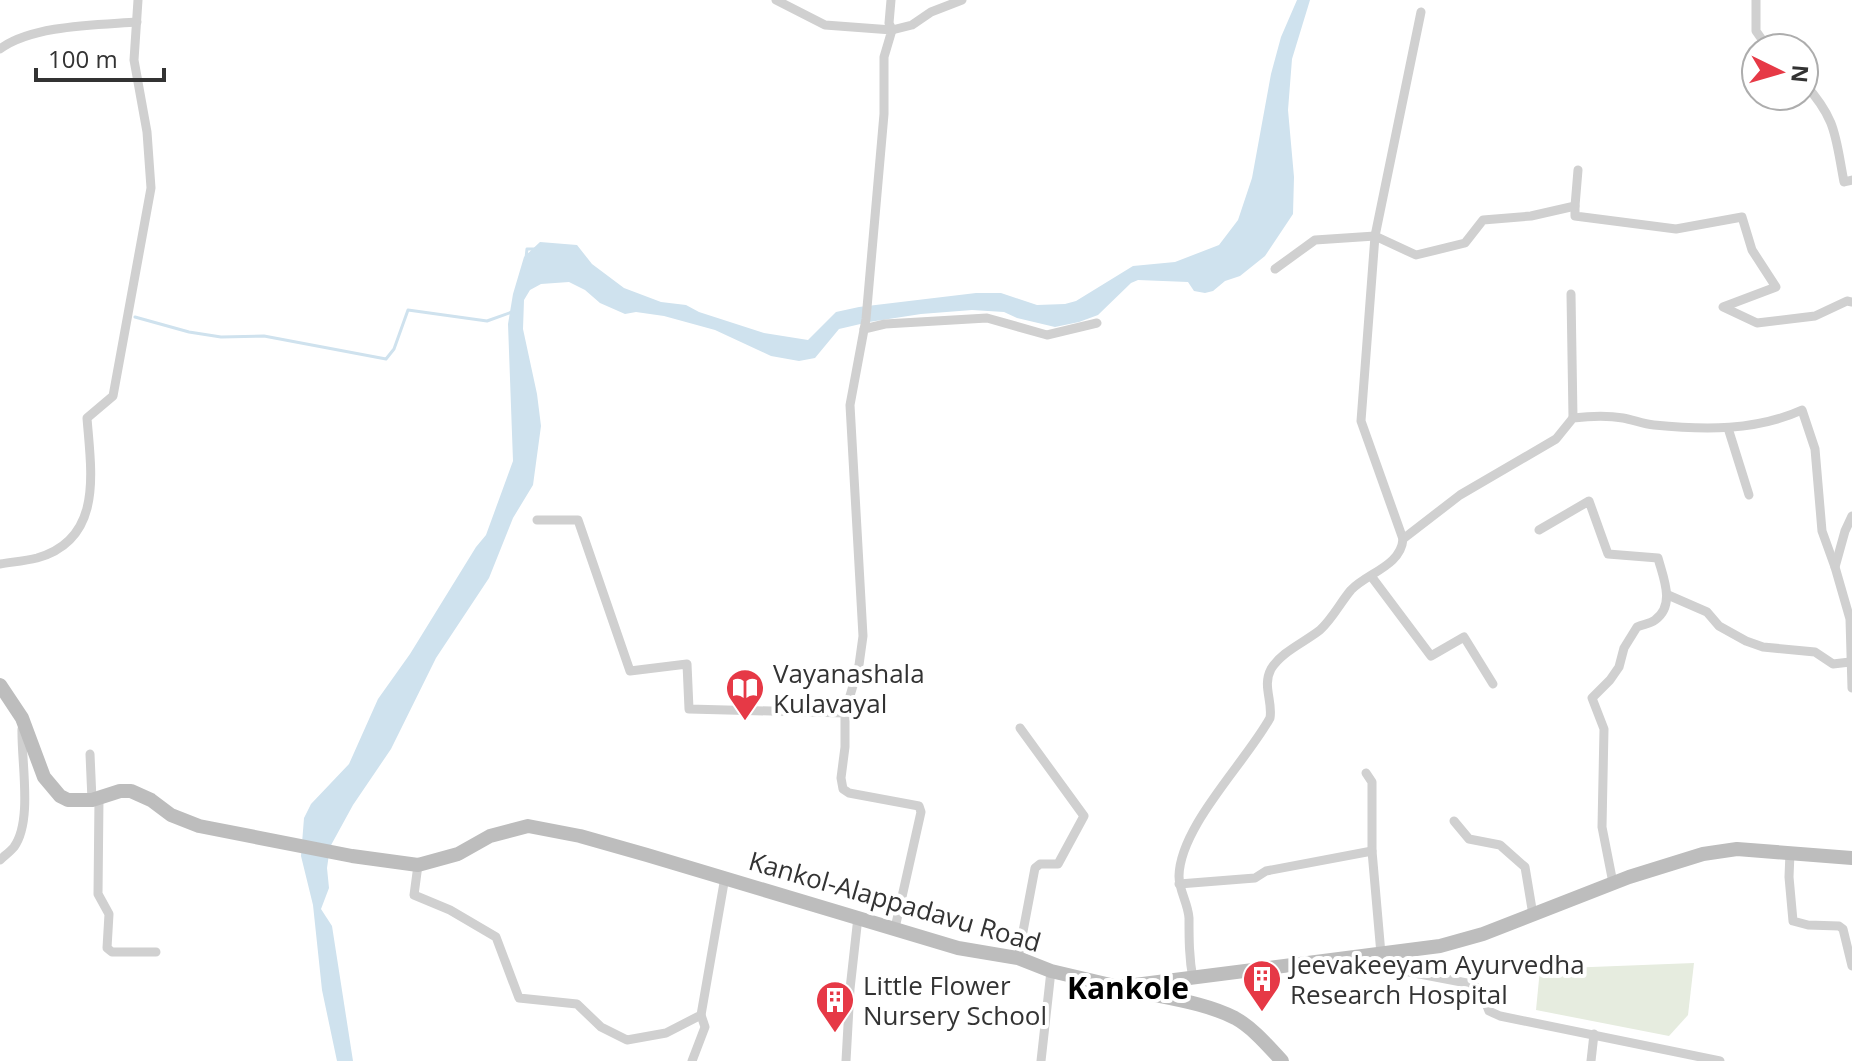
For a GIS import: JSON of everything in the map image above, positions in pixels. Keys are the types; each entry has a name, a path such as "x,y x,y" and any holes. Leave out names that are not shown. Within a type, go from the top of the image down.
{"main road":[{"name":"Kankol-Alappadavu Road","path":"0,685 22,718 44,777 55,791 68,800 96,799 120,791 131,791 182,821 352,856 418,865 458,854 490,836 528,826 580,836 725,877 958,948 1018,958 1051,971 1119,987 1440,946 1483,934 1613,883 1703,854 1737,849 1852,858"},
{"path":"1119,987 1222,1012 1238,1020 1282,1061"}],"street":[{"path":"0,564 40,557 68,543 85,519 92,484 87,418 113,396 151,188 147,132 134,60 138,0"},
{"path":"776,0 825,25 892,30 912,25 931,12 962,0"},
{"path":"891,0 889,23 892,30 884,57 884,114 867,315 850,405 863,636 859,665 845,713 841,778 843,789 849,793 919,806 921,812 895,928"},
{"path":"1756,0 1757,32"},
{"path":"1193,979 1188,956 1189,914 1179,884 1179,872 1185,850 1208,808 1270,718 1266,682 1270,672 1277,661 1320,629 1352,589 1392,561 1402,546 1403,539 1361,421 1375,236 1421,12"},
{"path":"0,49 13,40 51,31 137,22"},
{"path":"1820,101 1833,122 1844,182 1852,180"},
{"path":"1578,170 1575,216 1676,229 1742,217 1752,250 1776,287 1723,307 1757,323 1815,316 1847,301 1852,302"},
{"path":"1275,269 1315,240 1375,236 1416,255 1465,243 1483,220 1531,216 1575,206"},
{"path":"1403,539 1460,495 1556,439 1573,418 1571,294"},
{"path":"864,329 885,324 987,318 1047,335 1097,323"},
{"path":"1573,418 1596,416 1624,418 1650,425 1728,428 1778,421 1802,410 1815,449 1822,531 1850,619 1852,688"},
{"path":"1728,428 1749,495"},
{"path":"1539,530 1589,501 1608,554 1658,558 1668,595 1662,613 1651,623 1637,627 1624,648 1619,667 1592,698 1604,729 1602,827 1613,883"},
{"path":"1835,567 1852,516"},
{"path":"537,520 578,520 630,671 687,664 689,709 845,713"},
{"path":"1371,576 1431,656 1464,637 1493,684"},
{"path":"1668,595 1707,612 1719,626 1763,647 1815,652 1833,664 1850,662"},
{"path":"0,860 14,848 24,815 22,718"},
{"path":"1018,958 1035,868 1040,864 1058,864 1084,819 1082,811 1020,728"},
{"path":"90,754 96,799 98,894 109,914 107,948 112,952 156,952"},
{"path":"1366,773 1372,782 1377,954 1383,967 1472,984 1481,991 1489,1011 1500,1016 1720,1061"},
{"path":"1454,821 1469,839 1500,845 1525,867 1533,915"},
{"path":"1179,884 1255,878 1266,871 1372,851"},
{"path":"1790,853 1793,921 1843,929 1852,966"},
{"path":"418,865 414,895 450,910 496,937 519,998 577,1004 601,1027 627,1040 666,1033 701,1015"},
{"path":"692,1061 705,1027 701,1015 725,877"},
{"path":"846,1061 858,917"},
{"path":"1041,1061 1051,971"},
{"path":"1591,1061 1594,1034"}],"shaded area":[{"path":"1694,963 1688,1015 1669,1036 1536,1010 1540,969"}],"water":[{"path":"1297,0 1310,0 1292,59 1288,110 1294,177 1293,214 1265,256 1240,276 1225,281 1213,291 1194,291 1188,282 1138,280 1098,315 1055,327 1004,312 972,310 869,322 839,329 815,358 799,361 771,356 715,330 664,316 636,312 625,314 600,303 569,282 541,284 530,290 524,300 523,329 541,426 533,485 513,518 489,578 436,658 391,749 353,805 330,847 327,868 329,888 321,909 332,926 353,1061 337,1061 322,990 313,905 301,856 304,818 311,804 349,764 378,699 486,535 513,461 508,324 524,257 540,242 577,245 592,264 624,288 661,302 686,305 764,333 808,340 836,312 859,307 976,293 1001,293 1037,305 1076,301 1133,266 1175,262 1219,245 1238,220 1252,178 1271,74 1281,37"}],"waterway":[{"path":"526,258 527,249 535,249"},
{"path":"135,317 189,332 221,337 264,336 386,359 394,349 408,310 487,321 512,312"}],"place":[{"name":"Vayanashala Kulavayal","path":"745,722"},
{"name":"Jeevakeeyam Ayurvedha Research Hospital","path":"1262,1013"},
{"name":"Little Flower Nursery School","path":"835,1034"}],"district":[{"name":"Kankole","path":"1128,987"}]}
